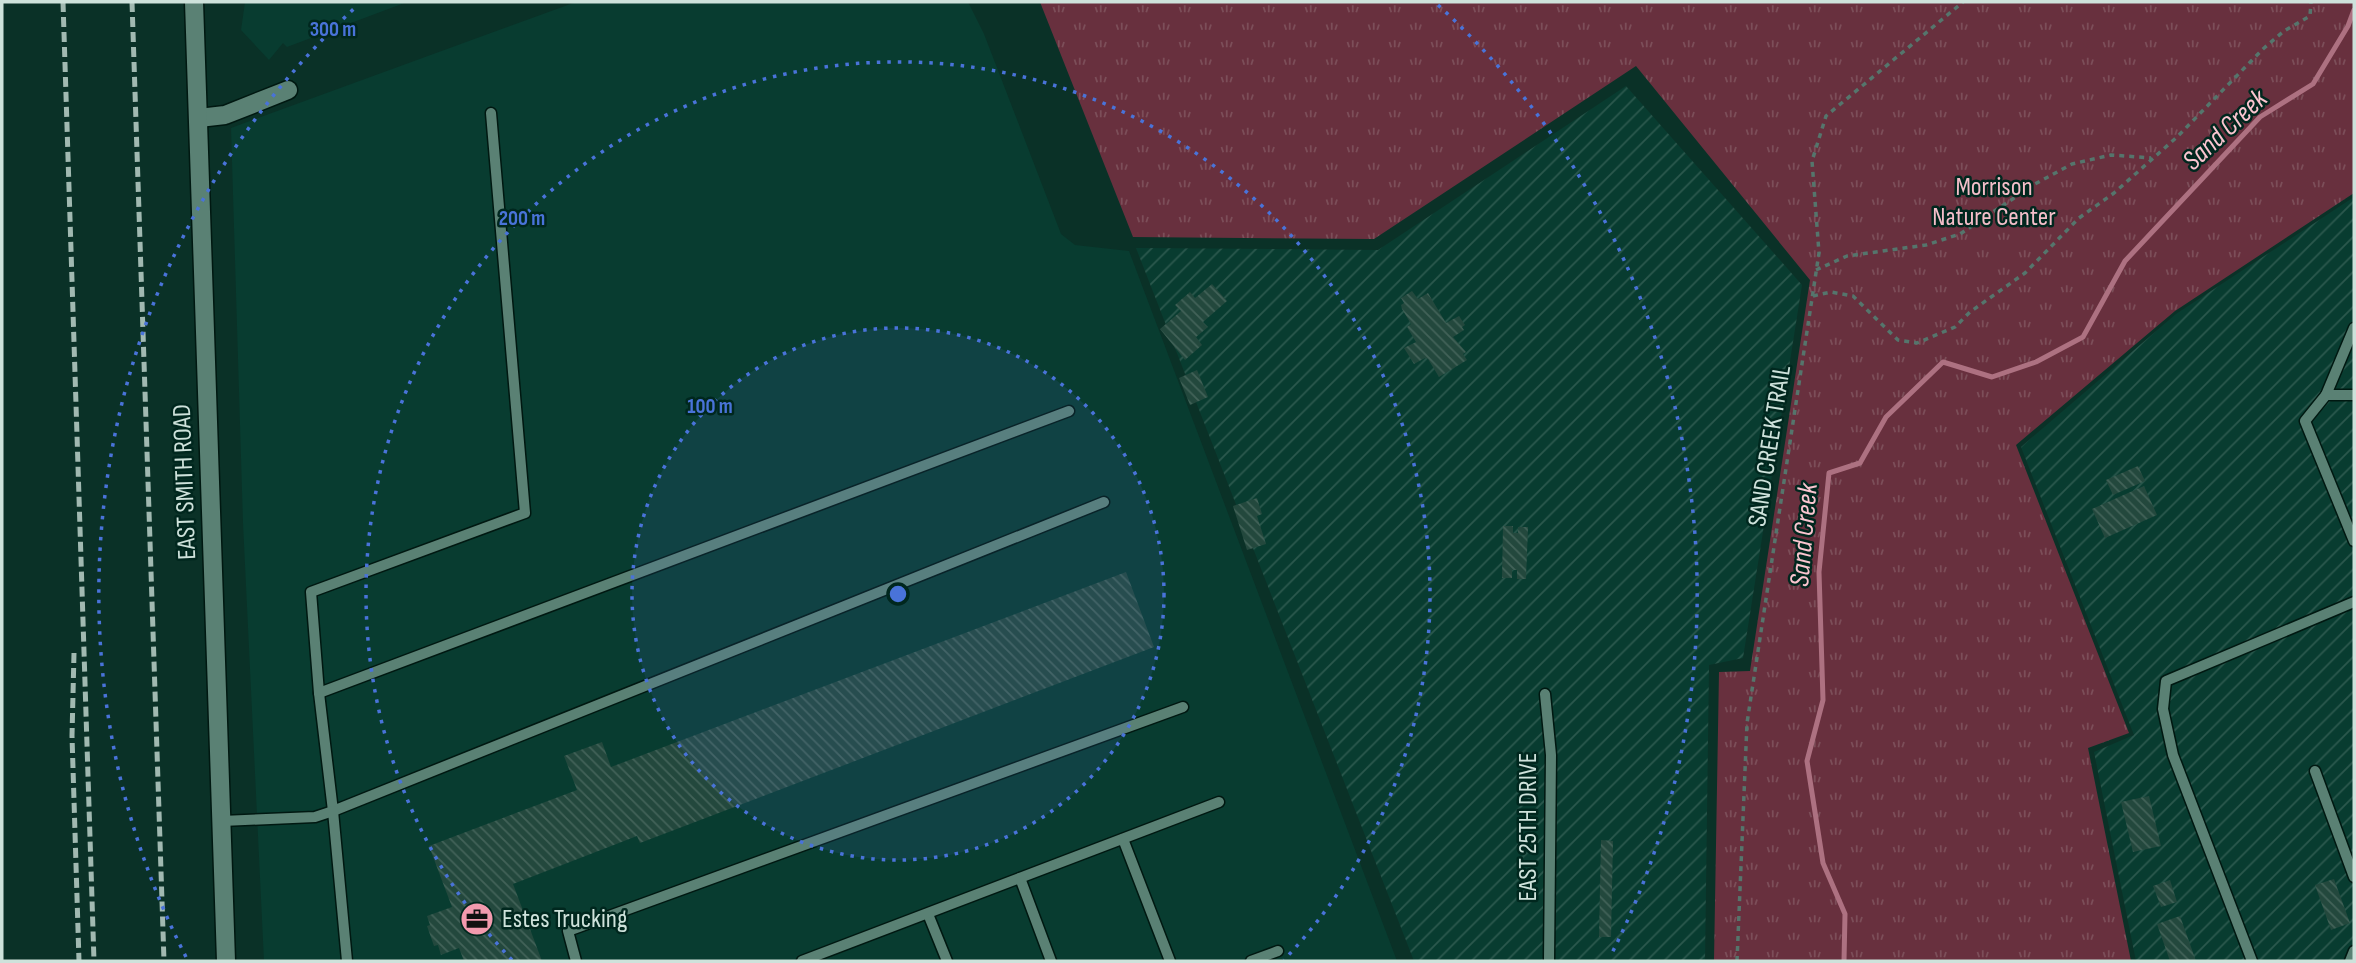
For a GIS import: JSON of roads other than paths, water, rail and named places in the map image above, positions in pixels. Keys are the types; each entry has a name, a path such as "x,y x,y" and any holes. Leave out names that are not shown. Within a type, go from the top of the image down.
{"street":[{"name":"EAST SMITH ROAD","path":"194,2 226,961"},
{"path":"198,118 225,115 288,90"}],"lane":[{"path":"348,961 311,592 525,513 491,113"},
{"path":"2354,328 2326,395 2305,421 2354,541"},
{"path":"2326,395 2354,395"},
{"path":"319,692 1069,411"},
{"path":"222,821 315,817 334,811 1104,502"},
{"path":"2252,961 2173,755 2163,709 2166,681 2354,602"},
{"name":"EAST 25TH DRIVE","path":"1545,694 1551,755 1549,961"},
{"path":"576,961 568,931 1183,707"},
{"path":"2315,771 2354,877"},
{"path":"802,961 1219,802"},
{"path":"1123,839 1170,961"},
{"path":"1020,878 1051,961"},
{"path":"928,914 947,961"},
{"path":"1251,961 1278,951"},
{"path":"2350,961 2354,951"}],"waterway":[{"name":"Sand Creek","path":"1844,961 1845,914 1823,863 1807,761 1823,700 1819,572 1829,473 1860,463 1886,417 1943,362 1992,377 2036,362 2083,337 2125,261 2260,117 2313,84 2348,26 2354,10"}],"railway":[{"path":"63,2 94,961"},
{"path":"132,2 164,961"},
{"path":"74,653 72,736 79,961"}],"place":[{"name":"Estes Trucking","path":"477,919"}],"park label":[{"name":"Morrison Nature Center","path":"1994,202"}]}
